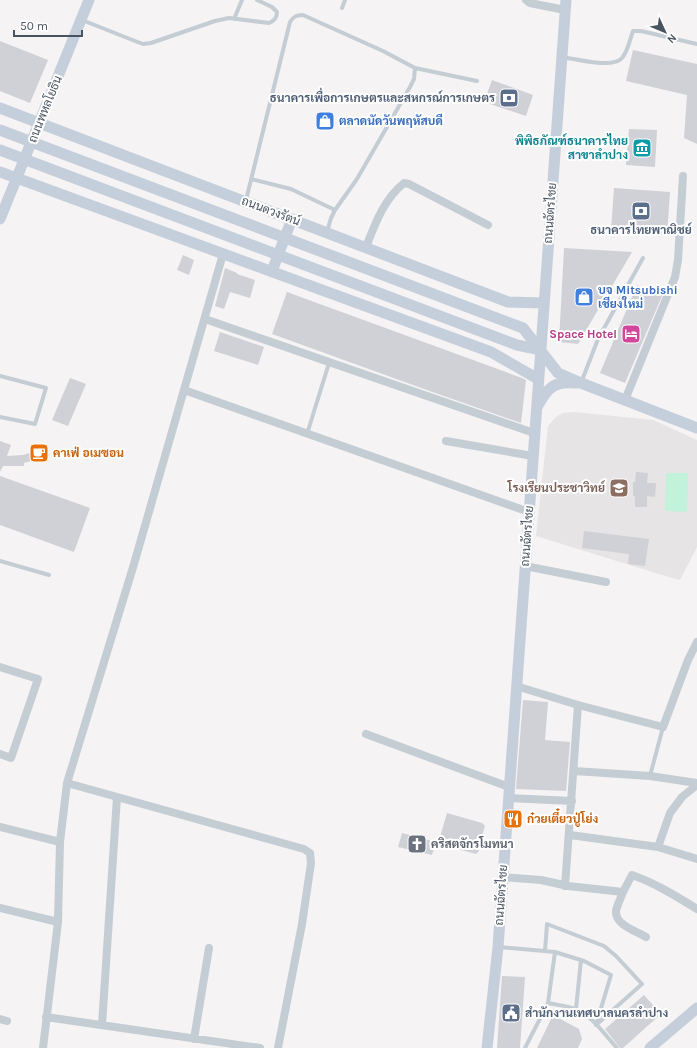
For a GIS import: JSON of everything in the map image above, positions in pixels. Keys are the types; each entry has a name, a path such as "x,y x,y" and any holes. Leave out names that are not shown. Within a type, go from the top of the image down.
{"main road":[{"name":"ถนนพหลโยธิน","path":"0,218 89,0"},
{"name":"ถนนฉัตรไชย","path":"487,1048 498,947 565,5"},
{"name":"ถนนดวงรัตน์","path":"0,108 508,302 544,303"},
{"path":"0,130 523,328 558,373 697,428"},
{"path":"0,150 517,345 540,350"},
{"path":"0,172 491,352 538,379"},
{"path":"272,271 292,219"},
{"path":"536,409 542,398 550,389 558,384 581,383"},
{"path":"650,1048 696,1010"}],"street":[{"path":"526,0 530,3 565,5"},
{"path":"626,400 675,278 678,260 683,176"},
{"path":"366,247 382,210 390,198 404,183 442,200 488,225"},
{"path":"44,1048 46,1017 58,922 60,842 67,783 134,564 223,254"},
{"path":"205,319 534,433"},
{"path":"184,390 529,512"},
{"path":"446,441 533,456"},
{"path":"525,566 606,582"},
{"path":"516,686 578,705 663,727 688,660 697,642"},
{"path":"0,666 38,679 11,758 0,754"},
{"path":"565,886 570,835 578,705"},
{"path":"366,734 509,786"},
{"path":"574,771 650,776 697,784"},
{"path":"67,783 234,829 310,853 311,863 302,924 278,1048"},
{"path":"658,847 670,813 682,797 697,784"},
{"path":"102,1025 117,797"},
{"path":"508,798 572,801"},
{"path":"0,827 60,842"},
{"path":"570,835 658,847 697,860"},
{"path":"646,937 624,925 618,919 616,911 623,892 632,876 664,889 697,909"},
{"path":"502,877 541,880 565,886 623,892"},
{"path":"0,908 58,922"},
{"path":"194,1039 209,948"},
{"path":"46,1017 260,1048"}],"lane":[{"path":"234,19 242,0"},
{"path":"81,20 143,44 151,43 215,21 234,19 269,23 273,21 277,14 275,10 257,0"},
{"path":"342,8 345,0"},
{"path":"246,202 290,22 297,15 303,15 383,50 415,68 478,81"},
{"path":"562,57 606,63 619,61 624,56 633,31 641,31 697,44"},
{"path":"327,232 335,210 357,179 410,87 414,79 415,68"},
{"path":"251,179 290,189 335,210"},
{"path":"581,383 598,339 644,258"},
{"path":"307,434 329,362"},
{"path":"0,376 46,388 35,424 0,417"},
{"path":"0,561 49,575"},
{"path":"650,776 663,727"},
{"path":"545,951 546,924 604,946 616,956 642,984 596,1025"},
{"path":"498,947 555,952 581,960 611,975 596,1025"},
{"path":"525,1048 548,1003 555,952"},
{"path":"576,1009 581,960"},
{"path":"548,1003 576,1009 584,1014 617,1048"}],"shaded area":[{"name":"โรงเรียนประชาวิทย์","path":"575,412 653,420 697,440 697,547 680,580 536,536 548,426 556,417 563,413"}],"green space":[{"path":"666,473 688,473 687,512 665,511"}],"building":[{"path":"0,41 48,60 30,103 0,91"},
{"path":"633,50 697,64 697,144 684,138 687,95 626,81"},
{"name":"ธนาคารเพื่อการเกษตรและสหกรณ์การเกษตร","path":"492,80 533,95 526,116 484,102"},
{"name":"พิพิธภัณฑ์ธนาคารไทย สาขาลำปาง","path":"629,129 657,130 655,167 626,165"},
{"name":"ธนาคารไทยพาณิชย์","path":"614,188 670,192 667,235 611,230"},
{"name":"บจ Mitsubishi เชียงใหม่","path":"564,248 632,252 578,344 559,342"},
{"path":"183,255 194,260 189,275 177,270"},
{"path":"225,268 255,280 250,298 230,292 224,309 215,306"},
{"name":"Space Hotel","path":"637,285 662,296 625,383 600,373"},
{"path":"287,292 526,380 521,423 272,334"},
{"path":"220,332 264,347 258,365 214,351"},
{"path":"70,378 86,384 68,426 52,420"},
{"path":"0,441 11,445 7,456 23,455 33,452 31,446 39,444 41,449 46,447 49,456 24,463 24,466 3,466 0,472"},
{"path":"636,472 648,473 647,483 656,483 655,497 647,496 647,507 635,507 633,482 635,482"},
{"path":"0,476 90,508 74,552 0,525"},
{"path":"584,531 649,539 645,566 628,564 629,554 582,548"},
{"path":"523,700 548,702 545,740 570,742 566,791 516,789"},
{"path":"447,813 482,823 485,826 478,848 479,851 476,854 438,844"},
{"name":"คริสตจักรโมทนา","path":"402,833 436,842 432,855 398,847"},
{"name":"สำนักงานเทศบาลนครลำปาง","path":"502,976 525,977 520,1048 497,1048"},
{"path":"644,995 661,1014 623,1048 620,1048 605,1029"},
{"path":"553,1015 579,1029 582,1039 578,1048 537,1048"}],"place":[{"name":"ธนาคารเพื่อการเกษตรและสหกรณ์การเกษตร","path":"509,98"},
{"name":"ตลาดนัดวันพฤหัสบดี","path":"325,121"},
{"name":"พิพิธภัณฑ์ธนาคารไทย สาขาลำปาง","path":"642,148"},
{"name":"ธนาคารไทยพาณิชย์","path":"641,211"},
{"name":"บจ Mitsubishi เชียงใหม่","path":"584,297"},
{"name":"Space Hotel","path":"631,334"},
{"name":"คาเฟ่ อเมซอน","path":"39,453"},
{"name":"โรงเรียนประชาวิทย์","path":"619,488"},
{"name":"ก๋วยเตี๋ยวปู่โย่ง","path":"513,819"},
{"name":"คริสตจักรโมทนา","path":"417,844"},
{"name":"สำนักงานเทศบาลนครลำปาง","path":"511,1013"}]}
